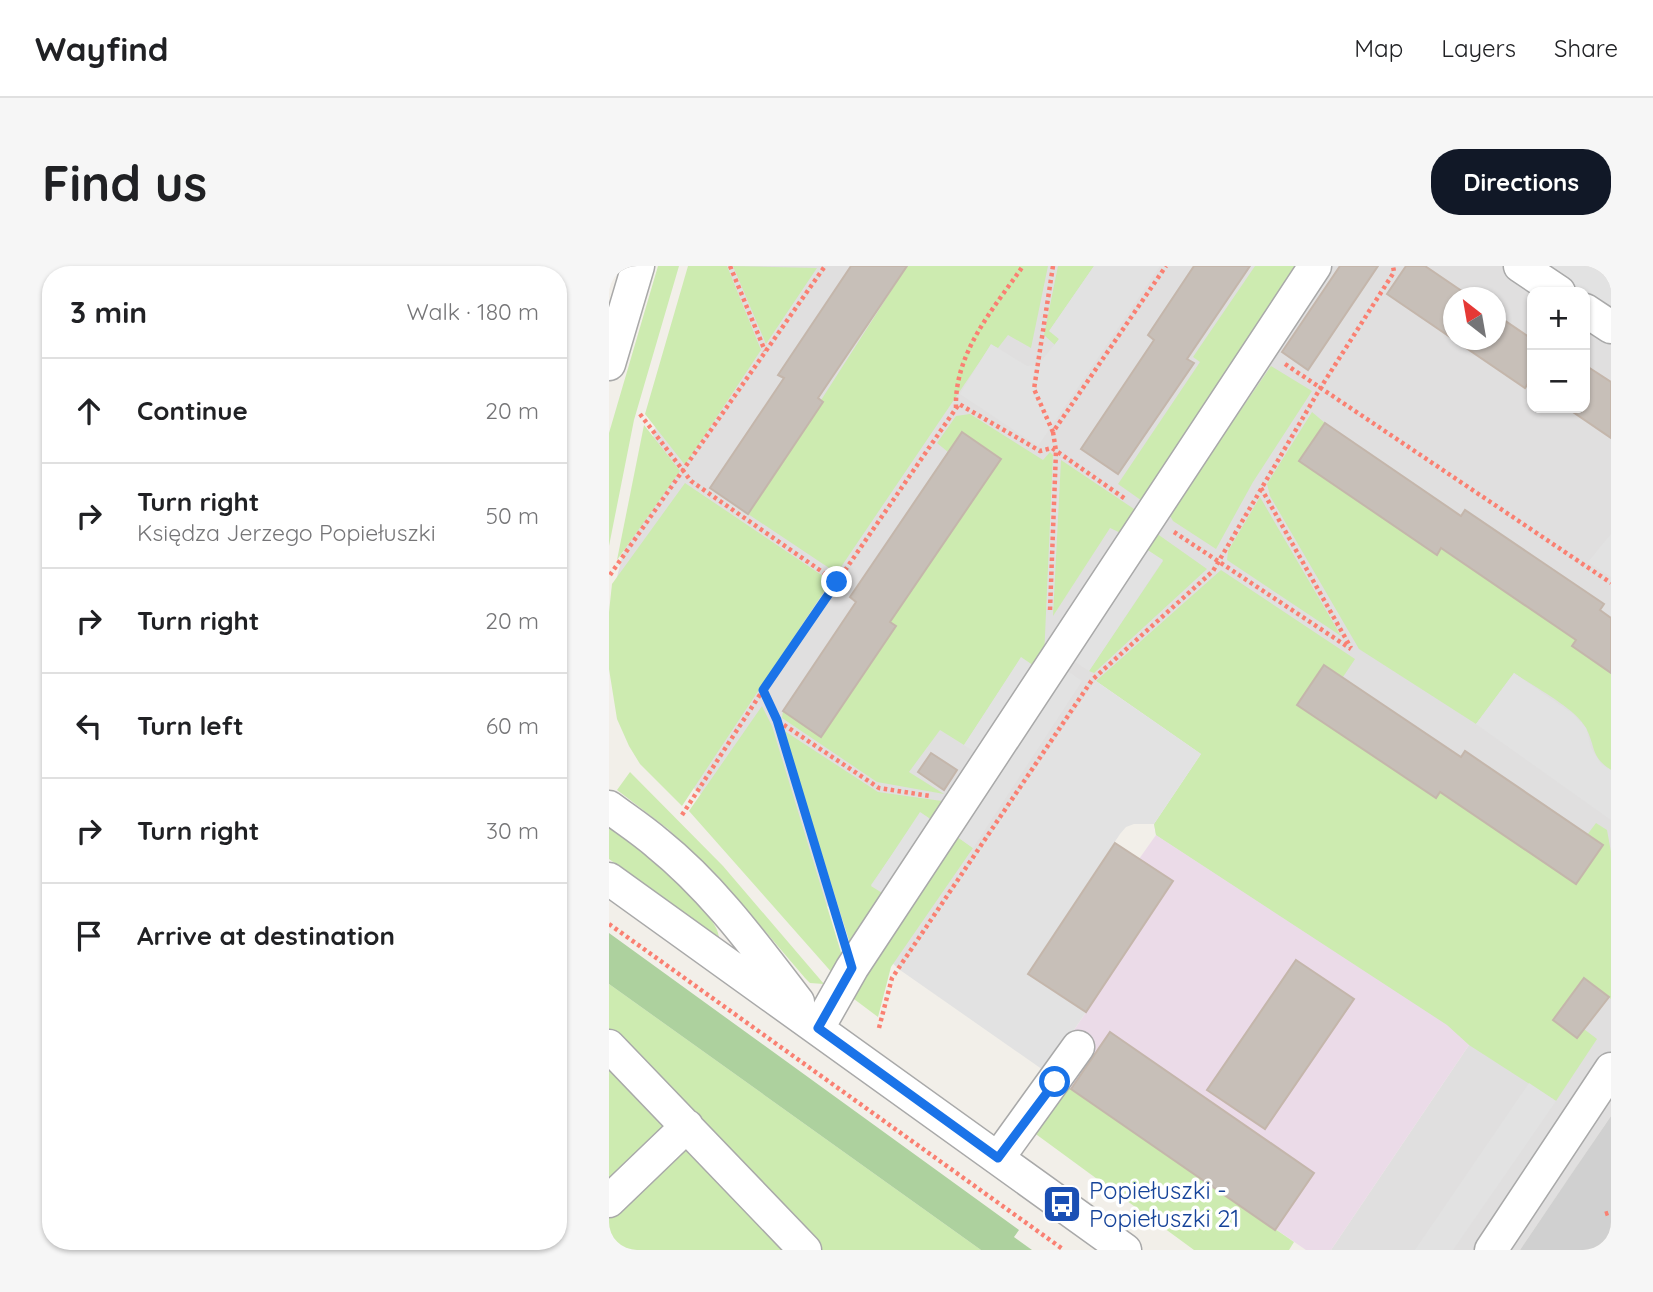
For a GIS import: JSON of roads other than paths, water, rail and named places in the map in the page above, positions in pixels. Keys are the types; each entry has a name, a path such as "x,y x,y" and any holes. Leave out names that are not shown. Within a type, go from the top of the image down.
{"street":[{"path":"609,364 638,266"},
{"path":"818,1028 852,968 1315,266"},
{"path":"1520,266 1552,287"},
{"path":"1590,313 1611,327"},
{"path":"609,807 658,844 720,904 818,1028"},
{"path":"609,879 1125,1250"},
{"path":"609,1046 805,1250"},
{"path":"998,1158 1078,1047"},
{"path":"1491,1250 1611,1069"},
{"path":"609,1201 687,1126"}],"place":[{"name":"Popiełuszki - Popiełuszki 21","path":"1062,1204"}]}
